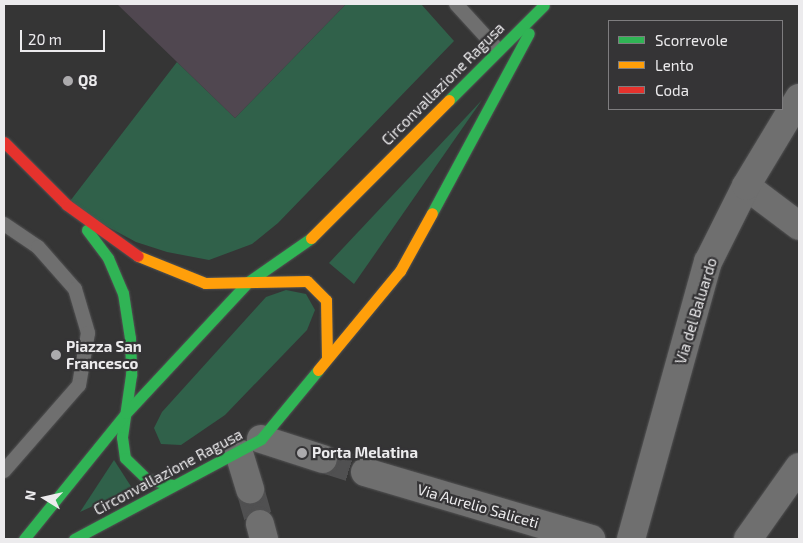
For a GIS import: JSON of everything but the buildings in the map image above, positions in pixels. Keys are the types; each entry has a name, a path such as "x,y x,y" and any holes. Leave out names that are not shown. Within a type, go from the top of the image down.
{"street":[{"name":"Circonvallazione Ragusa","path":"126,413 248,282 305,244 544,4"},
{"name":"Circonvallazione Ragusa","path":"74,539 250,446 400,272 544,4"},
{"name":"Via del Baluardo","path":"630,539 708,262 746,186 799,98"},
{"path":"4,142 68,205 134,255 205,282 307,282 326,300 327,357"},
{"path":"746,186 798,223"},
{"path":"68,205 108,258 123,293 131,360 122,437 125,458 147,479 173,485"},
{"path":"24,539 126,413"},
{"path":"250,489 250,446 323,459"},
{"path":"748,539 799,467"},
{"name":"Via Aurelio Saliceti","path":"365,472 591,539"}],"lane":[{"path":"456,4 498,50"},
{"path":"4,224 38,247 75,289 88,333 79,385 40,433 4,472"}],"green space":[{"path":"346,4 421,4 454,41 278,223 252,244 209,260 167,252 136,242 67,205 177,62 235,118"},
{"path":"482,100 354,284 329,263"},
{"path":"286,290 306,294 315,310 307,330 225,415 181,445 161,444 154,428 162,412 266,297"},
{"path":"114,460 132,488 80,512"}],"tunnel":[{"path":"323,459 365,472"},
{"path":"250,489 260,524"}],"traffic: fast":[{"path":"449,100 544,5"},
{"path":"432,213 529,33"},
{"path":"87,230 108,258 123,293 130,338 131,375 122,437 125,458 147,479 173,485"},
{"path":"24,539 126,413 248,282 311,238"},
{"path":"74,539 261,439 318,370"}],"traffic: slow":[{"path":"311,238 449,100"},
{"path":"318,370 400,271 432,213"},
{"path":"138,256 205,283 307,281 326,300 327,357"}],"traffic: jam":[{"path":"4,142 67,205 138,256"}],"place":[{"name":"Q8","path":"68,81"},
{"name":"Piazza San Francesco","path":"56,355"},
{"name":"Porta Melatina","path":"302,453"}]}
